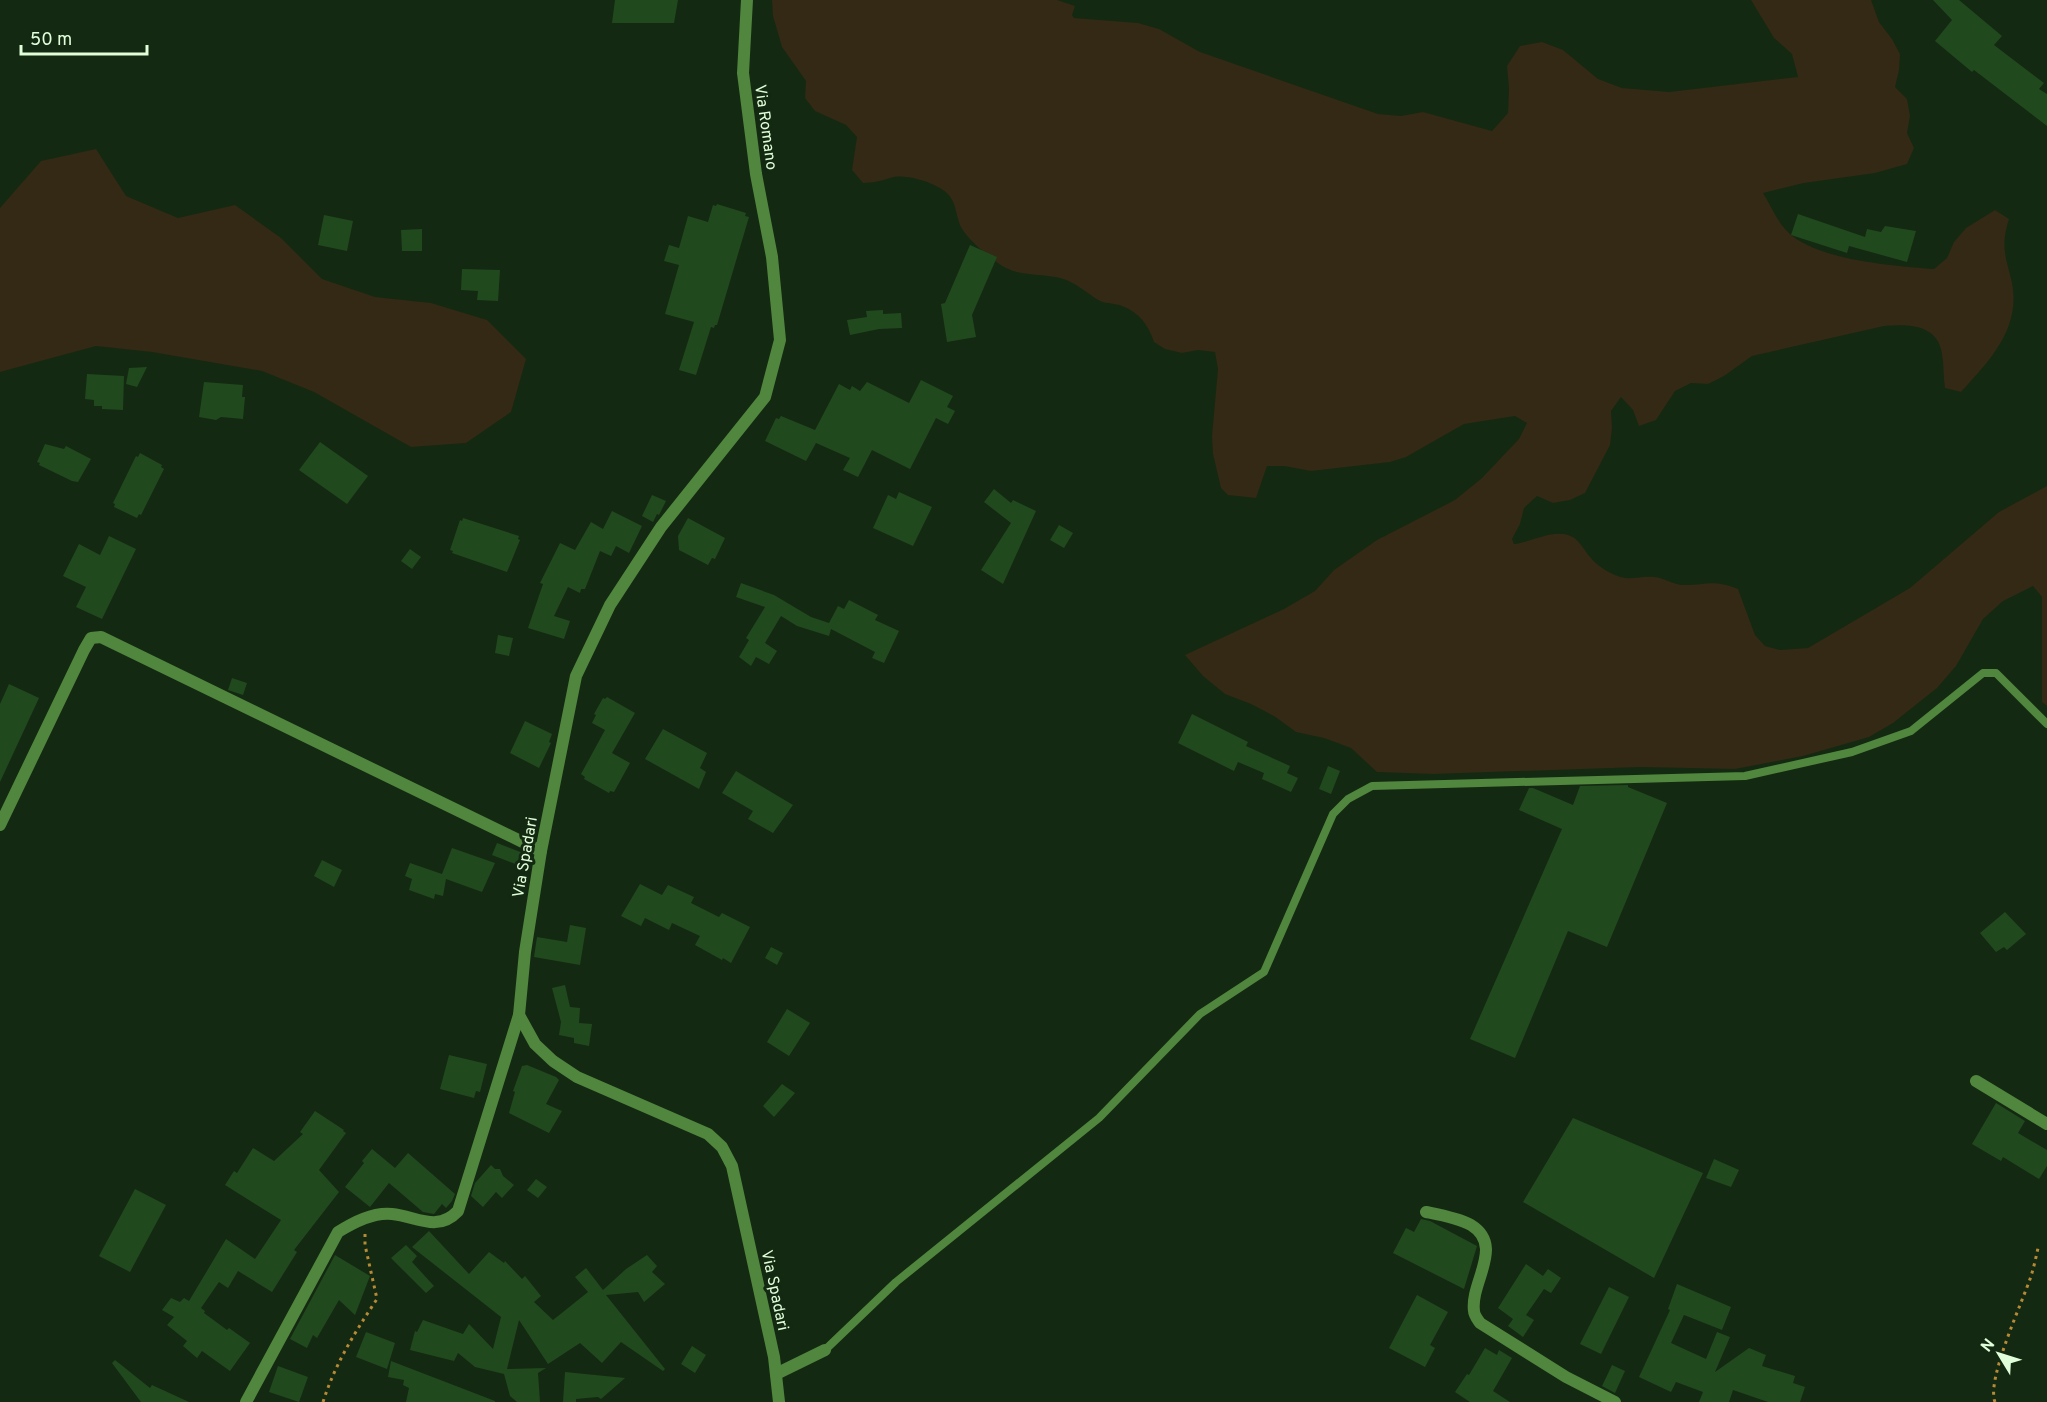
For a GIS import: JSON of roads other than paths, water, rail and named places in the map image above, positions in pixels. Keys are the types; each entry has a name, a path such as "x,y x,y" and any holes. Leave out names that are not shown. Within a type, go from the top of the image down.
{"street":[{"name":"Via Romano","path":"747,0 742,73 756,174 772,257"},
{"name":"Via Spadari","path":"772,257 780,340 765,397 661,527 610,605 576,676 541,850 525,952 519,1015 535,1044 553,1061 577,1077 708,1134 722,1147 732,1166 776,1374 779,1402"},
{"path":"0,825 84,650 91,638 101,637 541,850"},
{"path":"246,1402 338,1232 364,1218 391,1214 422,1222 436,1222 450,1220 458,1211 519,1015"},
{"path":"1976,1081 2047,1124"},
{"path":"1426,1212 1471,1225 1481,1233 1487,1243 1486,1259 1476,1288 1473,1311 1480,1323 1566,1377 1615,1402"},
{"path":"776,1374 825,1350"}],"lane":[{"path":"825,1350 896,1282 1099,1118 1200,1014 1264,972 1333,814 1348,799 1372,786 1745,776 1852,752 1911,731 1983,673 1996,673 2047,724"}]}
